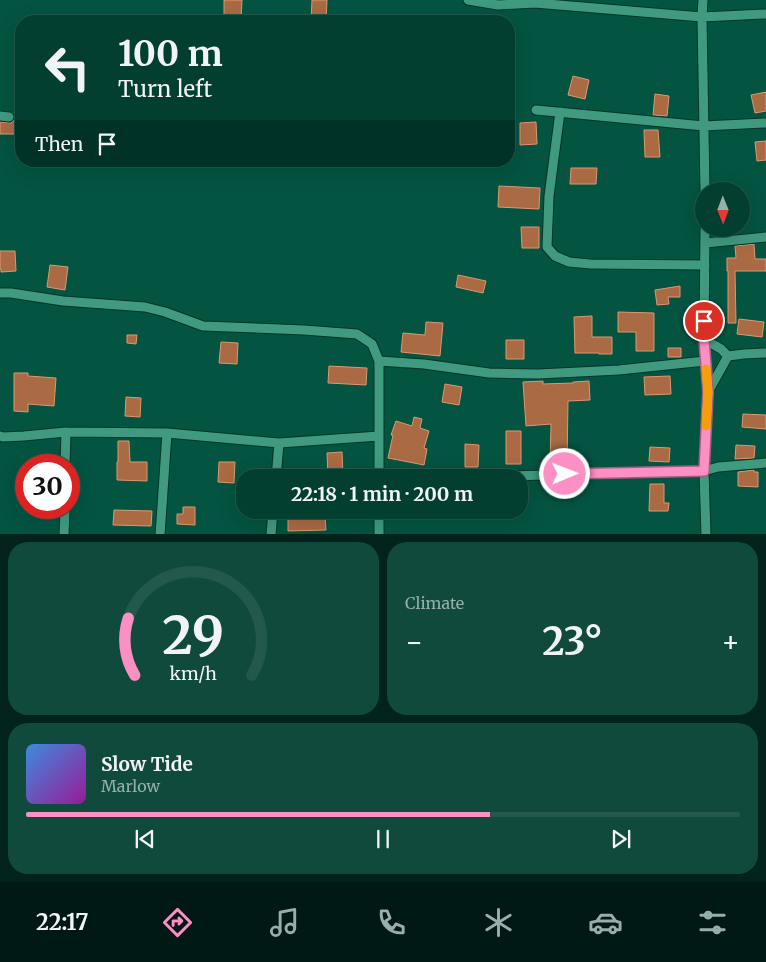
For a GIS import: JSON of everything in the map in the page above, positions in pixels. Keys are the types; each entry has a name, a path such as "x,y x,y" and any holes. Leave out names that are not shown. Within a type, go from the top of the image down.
{"street":[{"path":"468,0 498,5 534,3 702,17 766,14"},
{"path":"703,0 705,182"},
{"path":"536,110 704,126 766,123"},
{"path":"560,112 549,196 548,247 555,256 569,262 590,264 705,265"},
{"path":"705,243 766,237"},
{"path":"705,238 704,339 708,392 704,471 706,534"},
{"path":"0,293 63,301 145,307 203,326 356,334 372,344 379,361 379,469"},
{"path":"704,339 721,349 728,356"},
{"path":"728,356 766,353"},
{"path":"708,392 728,356"},
{"path":"379,361 424,364 489,373 538,374 619,370 706,361"},
{"path":"0,436 66,432 167,433 279,443 379,436"},
{"path":"65,454 66,432"},
{"path":"160,534 167,433"},
{"path":"277,469 279,443"},
{"path":"528,475 704,471 718,467 766,463"},
{"path":"64,534 65,519"},
{"path":"271,534 272,519"},
{"path":"379,519 379,534"}],"building":[{"path":"224,0 242,0 241,15 224,15"},
{"path":"312,0 327,0 326,15 311,15"},
{"path":"573,76 589,80 585,99 568,95"},
{"path":"766,92 766,111 755,113 751,95"},
{"path":"655,94 669,96 667,116 653,115"},
{"path":"15,119 15,134 0,134 0,122 11,123"},
{"path":"536,122 537,144 520,145 520,123"},
{"path":"644,130 658,130 660,157 645,157"},
{"path":"766,141 766,160 757,161 755,142"},
{"path":"571,168 597,168 596,184 570,184"},
{"path":"499,186 540,188 539,209 498,207"},
{"path":"521,227 539,227 539,248 522,248"},
{"path":"754,244 755,259 766,259 766,271 735,271 736,323 728,323 727,258 736,258 735,246"},
{"path":"0,251 15,251 16,271 1,272"},
{"path":"50,265 68,267 65,290 47,287"},
{"path":"458,275 486,281 483,293 456,287"},
{"path":"680,286 680,297 668,297 669,304 657,305 655,290"},
{"path":"618,312 654,313 654,351 636,351 636,332 618,332"},
{"path":"592,316 592,337 612,337 612,354 575,353 574,317"},
{"path":"739,319 764,322 762,337 737,334"},
{"path":"426,322 443,323 440,356 401,352 403,333 425,335"},
{"path":"127,335 137,335 136,344 127,343"},
{"path":"506,340 524,340 524,359 506,359"},
{"path":"221,342 238,343 237,364 219,363"},
{"path":"668,348 681,348 681,357 668,357"},
{"path":"329,366 367,368 366,385 328,383"},
{"path":"14,373 28,373 28,376 56,378 54,406 28,404 28,412 14,411"},
{"path":"670,376 671,394 645,395 644,377"},
{"path":"543,381 543,384 589,381 590,400 568,401 567,465 550,464 551,424 526,426 523,382"},
{"path":"445,384 462,387 459,405 442,402"},
{"path":"126,397 141,398 140,417 125,416"},
{"path":"743,414 766,415 766,429 742,427"},
{"path":"414,417 422,419 420,428 429,431 424,448 427,449 424,465 388,458 393,435 391,435 396,421 412,426"},
{"path":"506,431 521,431 521,464 506,464"},
{"path":"118,441 129,441 130,462 147,462 147,481 117,480"},
{"path":"465,444 479,445 478,467 465,467"},
{"path":"736,445 755,446 754,458 735,459"},
{"path":"650,447 670,448 669,462 649,461"},
{"path":"342,452 343,469 328,469 327,453"},
{"path":"219,462 235,462 234,483 218,482"},
{"path":"754,470 754,472 758,472 758,487 738,486 738,472"},
{"path":"650,484 664,484 664,503 669,503 668,511 649,511"},
{"path":"183,507 195,507 195,525 177,524 177,514 183,514"},
{"path":"114,510 152,511 151,526 113,525"},
{"path":"288,519 325,519 326,530 288,531"}],"slow traffic":[{"path":"706,369 708,392 706,426"}],"route":[{"path":"565,474 704,471 708,392 704,321"}]}
